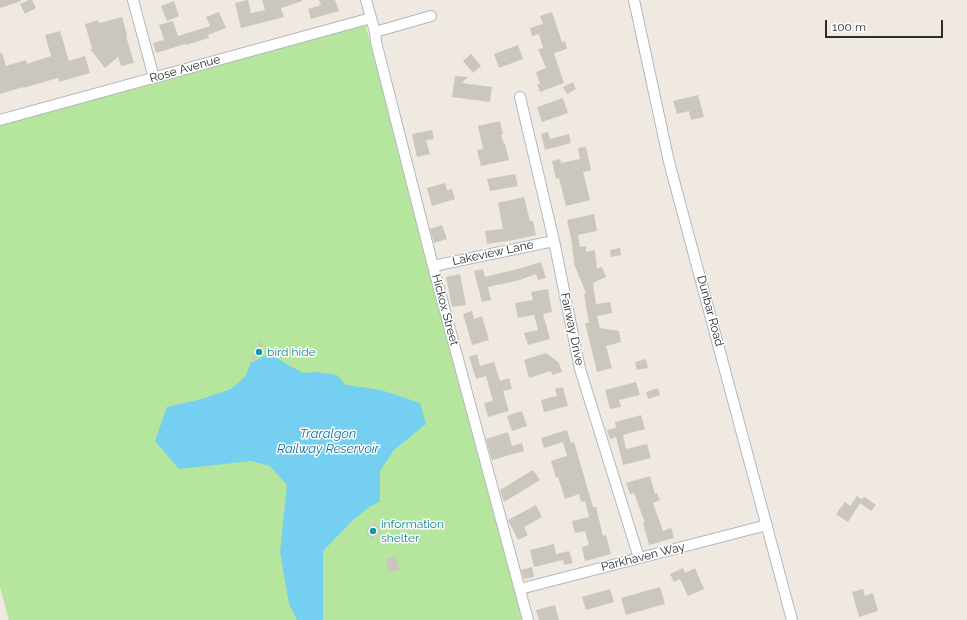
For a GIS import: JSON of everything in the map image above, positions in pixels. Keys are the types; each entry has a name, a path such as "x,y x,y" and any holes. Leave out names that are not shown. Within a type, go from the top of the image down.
{"street":[{"path":"133,0 154,78"},
{"name":"Hickox Street","path":"366,0 433,266 528,620"},
{"name":"Dunbar Road","path":"634,0 669,162 768,525 792,620"},
{"path":"375,32 431,16"},
{"name":"Rose Avenue","path":"0,120 371,18"},
{"name":"Fairway Drive","path":"520,97 554,241 580,369 639,558"},
{"name":"Lakeview Lane","path":"433,266 554,241"},
{"name":"Parkhaven Way","path":"520,589 768,525"}],"green space":[{"path":"365,23 486,463 526,620 9,620 0,587 0,122"}],"water":[{"name":"Traralgon Railway Reservoir","path":"270,353 303,373 315,372 337,375 346,385 381,390 420,403 426,424 394,450 380,471 380,502 369,507 352,521 323,551 323,620 297,620 289,604 280,552 287,485 270,466 251,461 179,469 155,441 167,407 202,399 231,389 245,377 251,363"}],"building":[{"path":"0,0 21,0 21,1 0,8"},
{"path":"32,0 36,8 25,14 20,4"},
{"path":"248,0 251,13 265,10 262,0 302,1 281,8 284,17 241,28 235,3"},
{"path":"319,0 335,0 339,11 311,19 308,9 321,5"},
{"path":"174,1 179,16 167,21 161,6"},
{"path":"219,12 226,28 208,35 209,38 156,53 153,43 164,40 159,25 173,21 178,36 210,26 206,17"},
{"path":"552,12 562,42 565,41 567,49 554,53 564,83 540,92 537,84 540,84 536,72 546,68 538,49 543,48 539,34 532,36 530,28 543,24 540,16"},
{"path":"122,17 134,63 121,66 118,57 105,68 90,49 92,49 85,24 98,20 99,23"},
{"path":"60,31 69,61 85,56 90,73 59,82 58,78 0,94 0,53 2,53 6,66 26,60 27,64 51,56 45,35"},
{"path":"518,45 523,59 499,68 494,54"},
{"path":"471,54 481,66 473,73 463,61"},
{"path":"455,76 468,77 462,83 492,87 490,102 452,97"},
{"path":"573,82 576,89 567,94 563,87"},
{"path":"698,95 704,117 691,120 689,111 677,114 673,101"},
{"path":"563,98 568,113 542,122 537,107"},
{"path":"500,121 503,135 501,135 509,160 481,166 477,150 483,149 478,126"},
{"path":"432,130 434,139 426,140 430,154 417,157 412,134"},
{"path":"548,132 550,139 569,134 571,143 545,150 541,134"},
{"path":"586,147 591,170 583,172 590,200 566,206 559,178 556,179 552,161 560,159 561,163 580,159 578,148"},
{"path":"515,174 518,186 490,191 487,179"},
{"path":"445,183 447,190 452,189 455,199 432,206 427,188"},
{"path":"524,197 530,221 533,221 536,235 487,244 485,231 503,229 498,203"},
{"path":"594,214 597,231 578,235 580,247 586,246 586,252 595,250 597,268 602,267 606,277 593,283 596,304 610,302 612,313 597,316 600,328 619,331 621,342 606,346 612,368 597,372 585,323 589,323 584,294 586,293 574,264 572,243 567,220"},
{"path":"442,225 447,239 434,243 430,229"},
{"path":"620,248 621,255 611,257 610,250"},
{"path":"541,262 546,278 538,280 536,274 520,280 488,287 491,300 482,302 474,271 483,269 485,277"},
{"path":"460,274 466,305 452,307 446,277"},
{"path":"548,289 552,312 543,314 550,339 528,345 524,333 538,330 534,315 518,318 515,303 533,300 531,292"},
{"path":"472,311 474,319 482,316 489,340 472,345 463,314"},
{"name":"bird hide","path":"262,338 262,354 251,361"},
{"path":"546,353 559,363 562,372 552,375 551,371 529,378 524,360"},
{"path":"477,354 480,366 494,362 500,381 509,378 512,389 503,391 509,411 488,417 484,403 493,401 486,376 476,379 469,357"},
{"path":"646,359 648,368 637,370 635,362"},
{"path":"636,382 640,395 619,400 621,407 610,409 605,390"},
{"path":"563,387 568,406 544,412 541,400 557,396 555,389"},
{"path":"658,388 660,395 648,399 646,392"},
{"path":"522,411 527,426 512,431 507,416"},
{"path":"641,415 645,429 623,435 626,449 647,444 651,458 623,465 616,437 610,439 607,430 616,428 615,422"},
{"path":"567,430 571,443 574,442 593,507 596,507 603,536 606,535 611,554 585,561 582,547 589,545 585,531 575,533 572,521 589,517 585,501 581,502 579,494 565,499 558,477 556,478 551,461 567,456 563,442 544,448 541,438"},
{"path":"508,432 512,446 522,443 524,451 492,460 486,439"},
{"path":"533,470 540,480 504,502 500,490"},
{"path":"650,476 655,494 657,493 660,500 653,503 663,531 671,528 674,538 649,545 643,523 645,523 634,493 630,494 626,483"},
{"path":"857,496 861,499 865,497 876,505 871,511 860,503 848,522 836,514 845,502 850,506"},
{"path":"536,505 542,517 524,527 528,535 518,540 508,520"},
{"name":"information shelter","path":"375,523 380,532 371,539 366,529"},
{"path":"554,544 556,554 569,551 573,563 564,565 563,560 534,567 530,550"},
{"path":"395,556 400,569 390,573 385,560"},
{"path":"532,567 534,577 524,579 521,570"},
{"path":"683,568 685,573 695,568 704,589 688,596 680,579 674,582 670,574"},
{"path":"660,587 665,604 626,615 621,598"},
{"path":"610,589 614,602 586,610 582,597"},
{"path":"863,589 865,596 873,593 878,611 859,617 852,592"},
{"path":"555,605 559,620 539,620 536,610"}],"place":[{"name":"bird hide","path":"259,352"},
{"name":"information shelter","path":"373,531"}]}
